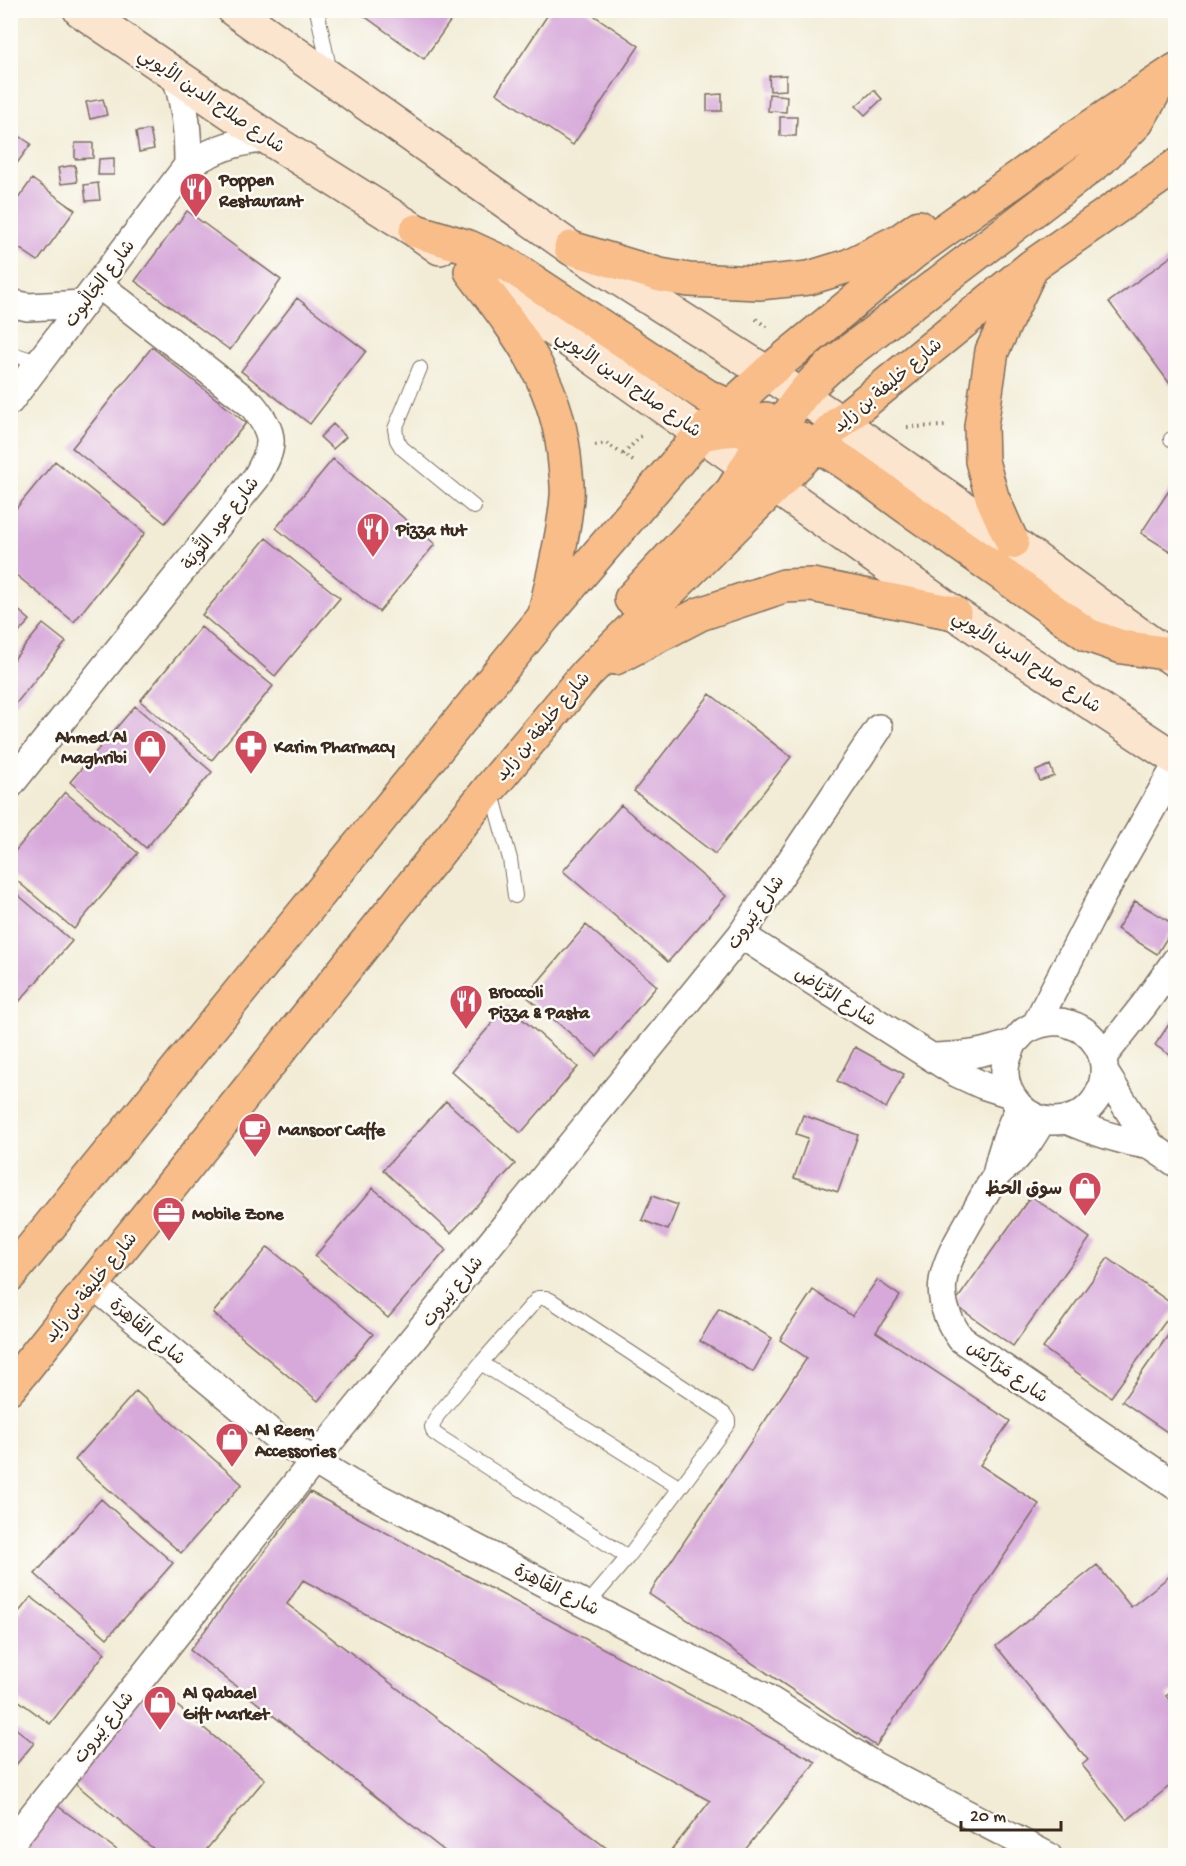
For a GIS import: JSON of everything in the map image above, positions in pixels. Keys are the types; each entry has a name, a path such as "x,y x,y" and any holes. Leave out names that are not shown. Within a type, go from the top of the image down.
{"main road":[{"path":"10,1275 544,617 702,434 767,373 914,252 1064,145 1169,74"},
{"path":"528,743 536,711 562,673 732,491 773,426 801,395 835,362 1101,159 1137,122 1169,74"},
{"path":"571,248 660,275 689,280 759,283 809,278 848,266 902,239 967,195 1064,145"},
{"name":"شارع خليفة بن زايد","path":"10,1387 490,788 587,673 840,422 1032,266 1170,177"},
{"path":"416,231 469,247 510,266 707,396 816,446 860,474 1088,635 1122,647 1170,657"},
{"path":"1012,542 992,497 982,461 981,426 992,351 1032,266"},
{"path":"471,271 522,339 543,377 557,415 564,453 567,495 561,539 544,617"},
{"path":"767,373 776,486"},
{"path":"702,434 732,429 840,422"},
{"path":"587,673 700,614 784,586 812,585 954,613"}],"street":[{"name":"شارع صلاح الدين الأيوبي","path":"80,10 268,138 416,231 954,613 1176,759"},
{"path":"234,10 571,248 801,395 1012,542 1170,657"},
{"path":"176,77 185,104 188,165"},
{"name":"شارع الجَالْبوت","path":"10,401 188,165 213,150 240,141 268,138"},
{"path":"10,303 28,307 91,294"},
{"name":"شارع عود التُّوبَة","path":"10,785 256,478 268,456 271,441 266,422 252,405 91,294"},
{"name":"شارع بَيروت","path":"10,1844 313,1462 741,935 879,728"},
{"path":"1035,1026 1103,894 1176,766"},
{"name":"شارع الرِّيَاض","path":"741,935 956,1073 1035,1110 1094,1132 1122,1141 1152,1146 1176,1162"},
{"path":"1104,1065 1095,1042 1083,1031 1068,1023 1052,1022 1035,1026 1024,1032 1014,1042 1005,1068 1006,1081 1035,1110 1078,1115 1089,1108 1097,1098 1104,1065 1176,960"},
{"path":"931,1057 987,1051 1014,1042"},
{"name":"شارع الرِّيَاض","path":"1104,1065 1152,1146"},
{"name":"شارع مَرّاكِش","path":"1035,1110 1008,1129 996,1175 954,1249 942,1286 943,1304 949,1322 961,1338 977,1350 1176,1486"},
{"name":"شارع القَاهِرَة","path":"92,1284 280,1440 313,1462 763,1696 875,1766 1048,1856"}],"lane":[{"path":"317,10 331,78"},
{"path":"10,353 40,363"},
{"path":"420,368 395,429 397,440 402,448 474,507"},
{"path":"490,788 510,859 515,896"},
{"path":"587,1605 628,1557 728,1424 728,1420 724,1414 552,1301 538,1298 437,1416 432,1427 435,1433 628,1557"},
{"path":"481,1363 680,1488"}],"building":[{"path":"356,10 458,10 424,59"},
{"path":"551,10 586,10 639,46 573,145 496,93"},
{"path":"786,75 786,90 770,91 769,76"},
{"path":"874,90 882,99 865,115 856,106"},
{"path":"722,94 722,111 707,111 707,95"},
{"path":"769,94 787,96 786,112 768,111"},
{"path":"103,99 107,115 90,119 86,102"},
{"path":"780,117 797,117 796,136 780,136"},
{"path":"10,130 31,144 10,173"},
{"path":"150,130 154,149 139,152 136,132"},
{"path":"75,143 93,143 93,158 75,159"},
{"path":"114,158 114,175 98,175 99,159"},
{"path":"75,165 77,182 61,184 58,168"},
{"path":"32,179 75,210 38,261 10,242 10,210"},
{"path":"98,183 100,200 86,201 84,185"},
{"path":"187,211 281,280 230,350 135,281"},
{"path":"1176,253 1176,392 1109,302"},
{"path":"297,298 366,351 310,424 241,371"},
{"path":"152,347 246,423 165,523 72,448"},
{"path":"333,424 346,437 333,449 320,437"},
{"path":"333,459 435,544 379,612 276,528"},
{"path":"55,461 145,533 74,622 10,570 10,516"},
{"path":"1176,480 1176,555 1141,533"},
{"path":"266,538 340,598 275,676 202,615"},
{"path":"17,609 30,620 10,642 10,616"},
{"path":"43,624 66,642 10,711 10,664"},
{"path":"201,627 273,686 212,760 140,701"},
{"path":"710,694 791,757 715,854 634,791"},
{"path":"135,706 212,772 146,848 70,782"},
{"path":"1050,765 1054,776 1040,781 1036,771"},
{"path":"65,792 138,853 74,929 10,875 10,857"},
{"path":"621,805 726,896 668,962 563,871"},
{"path":"10,888 72,941 10,1012"},
{"path":"1135,901 1175,925 1157,954 1117,929"},
{"path":"586,925 657,986 597,1056 526,996"},
{"path":"507,1006 578,1067 521,1133 451,1071"},
{"path":"1176,1014 1176,1059 1155,1045"},
{"path":"855,1047 904,1074 886,1108 837,1081"},
{"path":"446,1101 515,1164 451,1233 383,1170"},
{"path":"803,1115 858,1135 838,1192 794,1178 808,1138 796,1134"},
{"path":"373,1188 446,1250 388,1318 315,1256"},
{"path":"652,1196 678,1205 668,1230 642,1220"},
{"path":"1031,1196 1090,1238 1013,1346 954,1304"},
{"path":"268,1247 373,1334 318,1401 213,1313"},
{"path":"1108,1258 1176,1307 1111,1397 1043,1348"},
{"path":"877,1280 900,1296 876,1332 1010,1421 980,1465 1039,1504 876,1746 649,1594 807,1358 780,1340 813,1290 852,1316"},
{"path":"719,1308 772,1338 753,1372 700,1341"},
{"path":"1176,1324 1176,1438 1122,1401"},
{"path":"136,1391 242,1484 181,1553 75,1460"},
{"path":"310,1492 816,1762 740,1856 667,1856 710,1801 303,1580 287,1604 617,1856 451,1856 190,1650"},
{"path":"101,1499 173,1563 107,1638 35,1574"},
{"path":"1097,1565 1131,1607 1176,1571 1176,1689 1166,1696 1176,1708 1176,1781 1127,1820 1082,1765 1088,1760 996,1646"},
{"path":"31,1597 105,1653 50,1724 10,1694 10,1623"},
{"name":"Al Qabael Gift Market","path":"151,1684 265,1779 201,1856 162,1856 71,1780"},
{"path":"10,1724 34,1743 10,1772"},
{"path":"51,1801 125,1856 11,1856"}],"place":[{"name":"Poppen Restaurant","path":"196,218"},
{"name":"Pizza Hut","path":"373,558"},
{"name":"Ahmed Al Maghribi","path":"150,775"},
{"name":"Karim Pharmacy","path":"251,775"},
{"name":"Broccoli Pizza & Pasta","path":"466,1030"},
{"name":"Mansoor Caffe","path":"255,1158"},
{"name":"سوق الحظ","path":"1085,1217"},
{"name":"Mobile Zone","path":"169,1242"},
{"name":"Al Reem Accessories","path":"232,1468"},
{"name":"Al Qabael Gift Market","path":"160,1731"}]}
